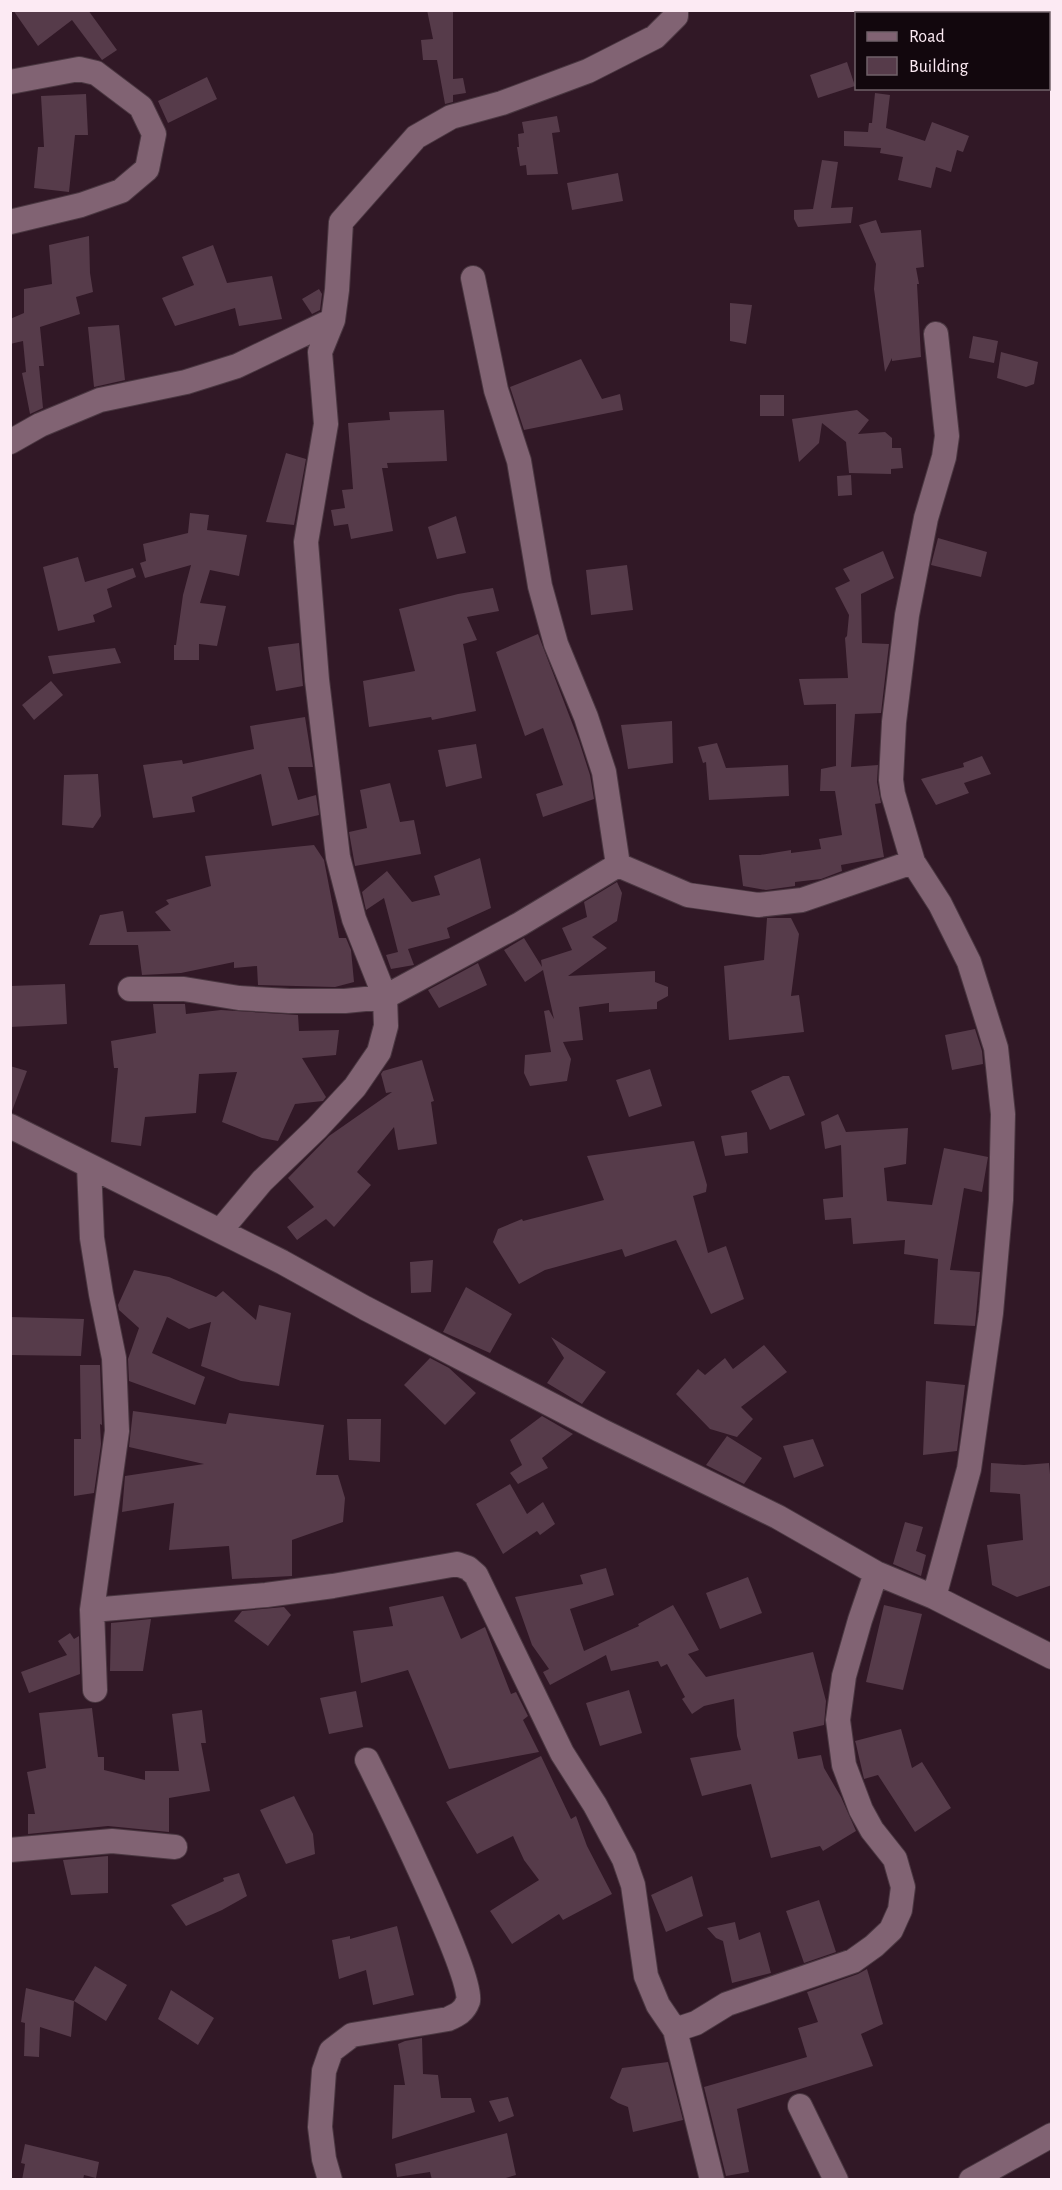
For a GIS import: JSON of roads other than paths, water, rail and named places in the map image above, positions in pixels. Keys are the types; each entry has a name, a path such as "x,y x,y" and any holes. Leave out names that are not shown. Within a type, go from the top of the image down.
{"street":[{"path":"220,1231 262,1181 317,1128 355,1087 379,1052 386,1026 385,997 354,919 338,857 317,680 306,542 327,424 320,352 333,320 341,222 416,137 451,117 502,103 588,71 655,37 676,16 676,10"},
{"path":"10,82 80,69 96,73 141,107 154,134 147,169 121,191 81,205 10,222"},
{"path":"473,278 496,390 519,461 540,586 556,644 586,717 604,771 618,865"},
{"path":"10,442 40,424 100,400 186,382 237,366 333,320"},
{"path":"934,1597 969,1469 991,1313 1000,1211 1003,1114 996,1048 969,962 940,904 913,862 891,780 894,722 908,615 926,518 948,436 936,334"},
{"path":"618,865 688,895 758,905 802,900 913,862"},
{"path":"130,989 184,989 238,998 289,1001 345,1001 385,997 520,924 618,865"},
{"path":"10,1126 282,1262 365,1308 600,1430 778,1516 876,1573 934,1597 1052,1658"},
{"path":"89,1166 92,1238 100,1294 114,1358 117,1431 92,1610 95,1690"},
{"path":"92,1610 333,1586 457,1564 468,1568 476,1575 562,1753 595,1805 624,1859 633,1885 646,1976 658,2005 675,2030 712,2180"},
{"path":"675,2030 696,2023 727,2004 853,1961 891,1930 900,1910 903,1887 895,1859 872,1830 861,1810 844,1765 838,1720 844,1676 876,1573"},
{"path":"330,2180 324,2160 320,2127 324,2071 331,2051 352,2035 448,2019 461,2013 468,2000 465,1979 417,1864 367,1760"},
{"path":"10,1850 112,1842 175,1847"},
{"path":"800,2106 836,2180"},
{"path":"971,2180 1052,2135"}]}
